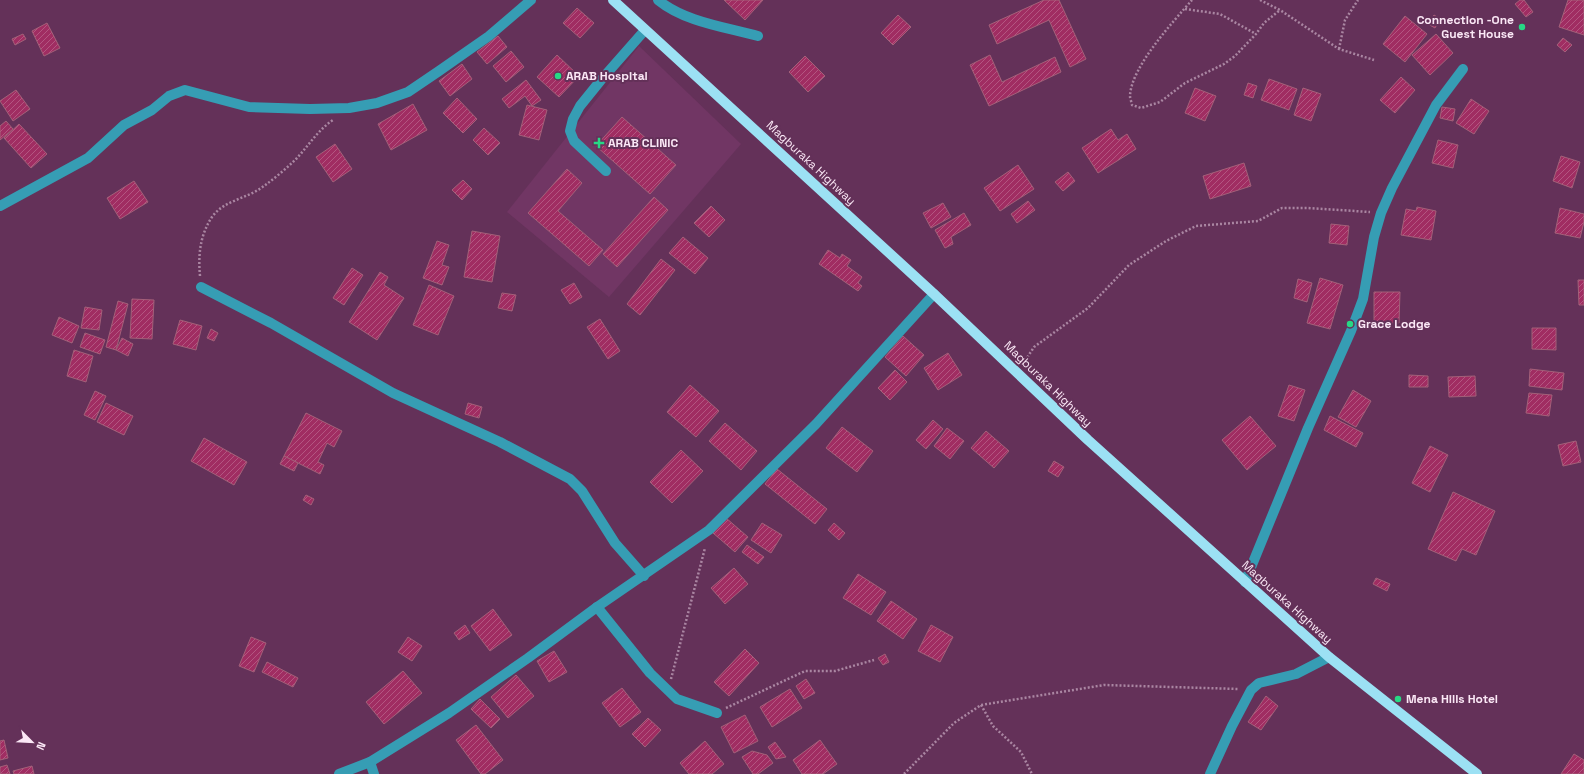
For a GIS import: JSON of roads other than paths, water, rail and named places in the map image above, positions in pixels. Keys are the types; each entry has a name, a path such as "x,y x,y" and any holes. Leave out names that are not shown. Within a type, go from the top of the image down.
{"main road":[{"name":"Magburaka Highway","path":"613,0 934,294 1088,440 1245,582 1329,657 1477,774"}],"street":[{"path":"0,206 88,158 124,125 152,110 169,96 185,90 249,106 349,108 377,103 408,92 489,36 531,0"},
{"path":"658,0 693,19 758,36"},
{"path":"606,171 574,141 570,131 573,119 580,106 601,80 645,30"},
{"path":"1245,582 1308,428 1351,331 1363,299 1374,237 1381,213 1392,188 1436,105 1463,69"},
{"path":"201,287 272,323 393,393 500,442 570,479 582,491 615,543 644,576"},
{"path":"339,774 370,762 449,713 528,658 597,607 709,530 816,424 934,294"},
{"path":"597,607 650,673 677,699 717,713"},
{"path":"1210,774 1245,699 1259,683 1296,674 1329,657"},
{"path":"370,762 374,774"}],"place":[{"name":"Connection -One Guest House","path":"1522,27"},
{"name":"ARAB Hospital","path":"558,76"},
{"name":"ARAB CLINIC","path":"599,143"},
{"name":"Grace Lodge","path":"1350,324"},
{"name":"Mena Hills Hotel","path":"1398,699"}]}
